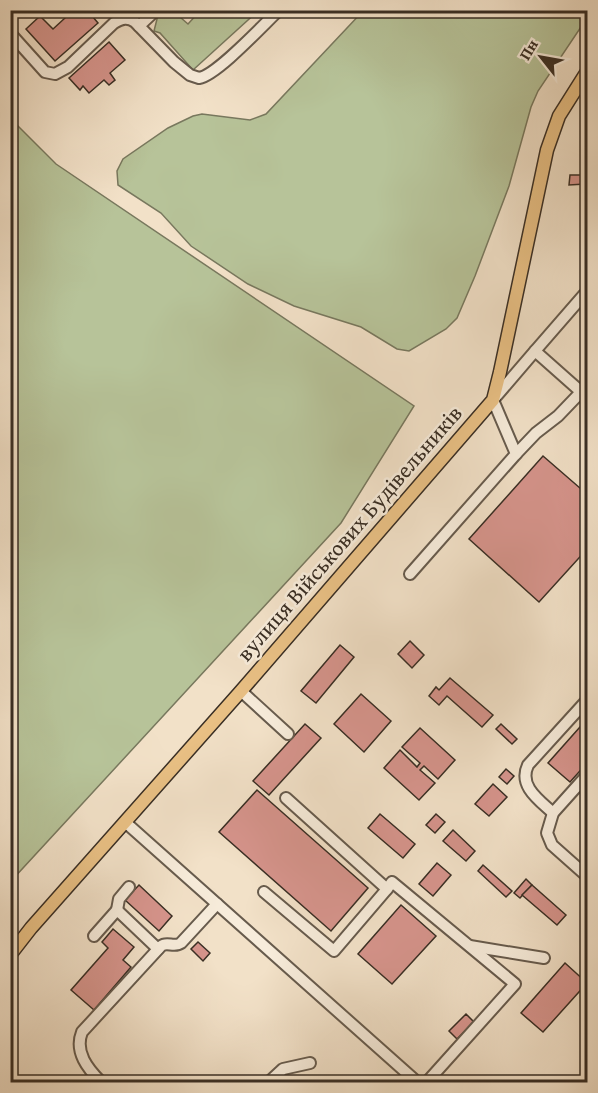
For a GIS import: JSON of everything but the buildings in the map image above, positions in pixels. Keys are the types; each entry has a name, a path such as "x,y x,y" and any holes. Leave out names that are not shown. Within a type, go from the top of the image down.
{"main road":[{"name":"вулиця Військових Будівельників","path":"10,955 31,928 241,691 493,400 547,150 567,100 588,70"}],"street":[{"path":"10,33 41,68 51,74 68,67 118,21 123,18 133,19 156,10"},
{"path":"133,19 183,70 199,78 219,66 279,10"},
{"path":"516,454 493,400 588,290"},
{"path":"410,574 536,433 584,395 535,351"},
{"path":"241,691 288,734"},
{"path":"553,813 531,792 525,780 525,772 528,765 588,699"},
{"path":"588,774 553,813 547,828 549,842 588,877"},
{"path":"286,798 387,889"},
{"path":"125,822 410,1080"},
{"path":"264,892 334,951 392,882 515,984 427,1083"},
{"path":"94,936 117,910 118,899 129,887"},
{"path":"101,1083 83,1059 79,1043 81,1035 163,944 181,943 217,904"},
{"path":"117,910 158,949"},
{"path":"469,946 544,958"},
{"path":"269,1083 284,1069 310,1063"}],"green space":[{"path":"164,11 173,11 188,24 200,11 258,11 193,70 160,33 154,31 158,15"},
{"path":"363,11 587,11 587,18 538,91 531,107 509,186 457,318 446,329 409,351 397,349 361,327 294,306 248,284 191,246 161,213 118,185 117,171 123,159 168,128 193,116 202,114 250,120 266,114"},
{"path":"10,118 56,164 414,406 341,523 11,881"}]}
